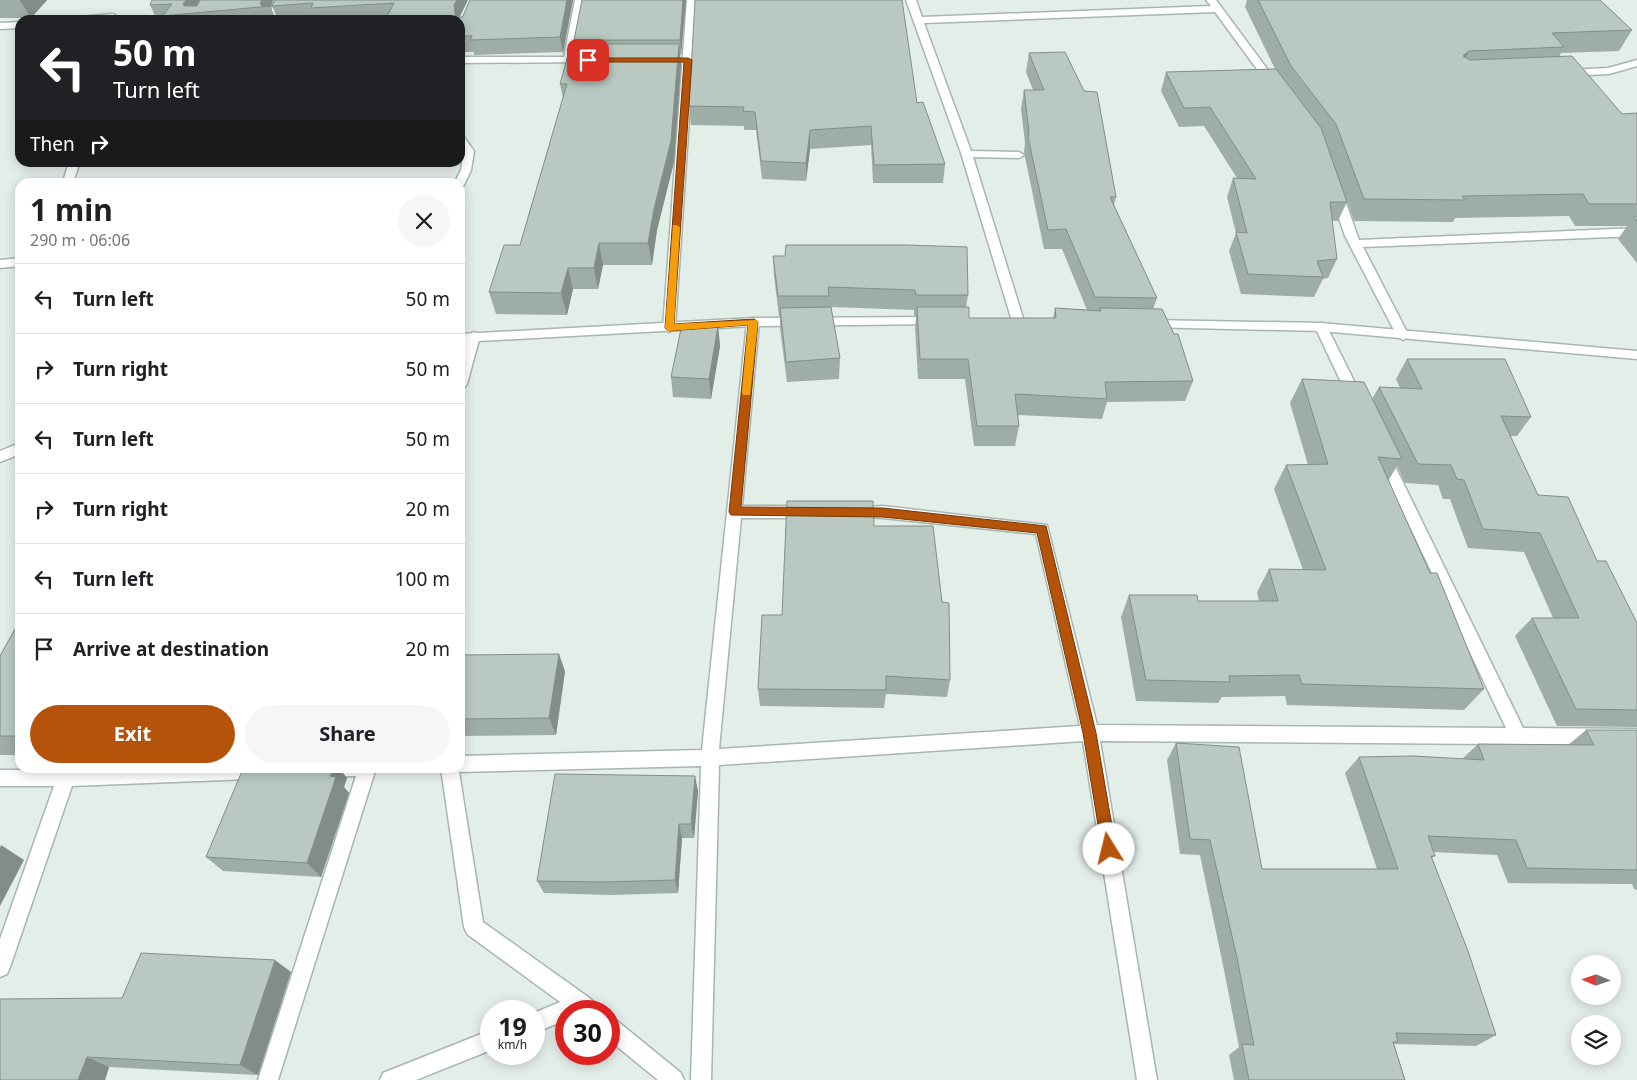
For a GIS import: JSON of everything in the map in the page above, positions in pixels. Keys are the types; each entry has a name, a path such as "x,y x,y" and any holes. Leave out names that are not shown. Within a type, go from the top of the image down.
{"street":[{"path":"275,15 280,0"},
{"path":"568,60 580,0"},
{"path":"669,328 683,60 692,0"},
{"path":"911,0 966,154 1018,321"},
{"path":"918,20 1214,5 1280,93"},
{"path":"0,26 15,25"},
{"path":"465,60 598,60"},
{"path":"1553,73 1609,71 1637,63"},
{"path":"462,178 466,170 469,151 465,146"},
{"path":"966,154 1019,155"},
{"path":"1332,182 1351,236 1403,336"},
{"path":"1355,244 1637,232"},
{"path":"0,264 15,262"},
{"path":"465,337 669,328 754,322 950,321"},
{"path":"702,1080 710,758 754,322"},
{"path":"1136,323 1321,327 1403,336 1637,355"},
{"path":"1321,327 1364,416"},
{"path":"465,367 474,336"},
{"path":"1377,443 1518,736"},
{"path":"0,457 15,450"},
{"path":"735,512 824,512"},
{"path":"844,512 883,512 1042,529 1090,733 1147,1080"},
{"path":"465,764 710,758 1090,733 1637,737"},
{"path":"0,778 70,773 0,967"},
{"path":"268,1080 365,773"},
{"path":"451,773 474,927 574,1000"},
{"path":"620,1036 674,1080"},
{"path":"390,1080 480,1044"}],"building":[{"path":"152,0 186,0 183,4 184,6 197,6 200,0 262,0 260,4 262,6 271,6 163,15 172,4 150,5"},
{"path":"275,0 457,0 454,5 455,15 388,15 394,3 311,8 313,3 272,6"},
{"path":"470,0 567,0 560,37 470,40 472,36 465,36 465,15 463,15"},
{"path":"582,0 683,0 680,40 574,40"},
{"path":"695,0 902,0 917,103 923,102 945,164 874,165 871,126 810,130 806,163 761,161 755,112 743,111 744,107 689,106"},
{"path":"1258,0 1600,0 1632,30 1552,33 1564,47 1469,51 1463,56 1470,60 1572,56 1622,114 1637,113 1637,204 1589,204 1583,194 1462,196 1465,200 1364,199 1336,124 1291,66"},
{"path":"571,44 679,44 671,141 654,209 648,243 599,243 594,268 568,268 561,293 489,292 504,245 520,245 567,84 560,84"},
{"path":"1065,52 1084,91 1097,92 1116,197 1110,197 1157,298 1095,297 1066,229 1048,230 1029,135 1027,133 1029,133 1024,90 1044,90 1029,53"},
{"path":"1276,69 1321,128 1347,202 1330,202 1337,259 1317,261 1323,277 1248,274 1236,232 1247,233 1233,178 1256,179 1210,107 1184,108 1166,72"},
{"path":"786,245 967,247 968,295 916,295 915,290 828,287 829,296 778,296 773,256 785,256"},
{"path":"831,307 840,358 786,362 780,308"},
{"path":"917,307 969,307 969,318 1056,318 1055,308 1101,311 1100,308 1162,309 1174,334 1178,334 1193,381 1105,382 1107,399 1015,394 1019,426 977,426 968,359 920,359"},
{"path":"682,324 718,326 709,379 671,377"},
{"path":"1407,359 1505,359 1531,417 1501,416 1538,495 1568,497 1597,561 1606,561 1637,623 1637,710 1576,709 1532,618 1579,618 1540,533 1483,529 1464,480 1457,479 1451,465 1418,464 1379,387 1422,389"},
{"path":"1302,379 1364,382 1402,459 1378,457 1430,573 1437,573 1484,689 1302,684 1299,675 1229,676 1230,682 1146,680 1129,595 1197,595 1198,601 1278,601 1269,569 1326,570 1286,465 1328,464"},
{"path":"787,501 873,501 874,526 933,526 942,602 949,603 950,680 886,676 886,690 758,689 762,615 782,615"},
{"path":"15,629 15,736 0,736 0,656"},
{"path":"559,654 549,718 465,719 465,655"},
{"path":"1586,730 1637,730 1637,870 1527,868 1516,840 1428,836 1435,856 1431,856 1468,951 1496,1035 1396,1033 1398,1042 1393,1042 1405,1080 1249,1080 1242,1044 1254,1045 1237,958 1210,840 1190,839 1176,743 1239,747 1262,869 1398,869 1359,757 1413,756 1484,760 1478,744 1594,745"},
{"path":"241,773 331,773 330,776 336,777 307,863 206,857"},
{"path":"555,774 695,776 691,824 679,824 675,880 537,881"},
{"path":"141,953 275,960 240,1065 87,1057 78,1080 0,1080 0,999 122,998"}],"slow traffic":[{"path":"676,227 669,328 754,322 747,392"}],"route":[{"path":"588,60 688,60 669,328 754,322 735,512 883,512 1042,529 1090,733 1109,849"}]}
